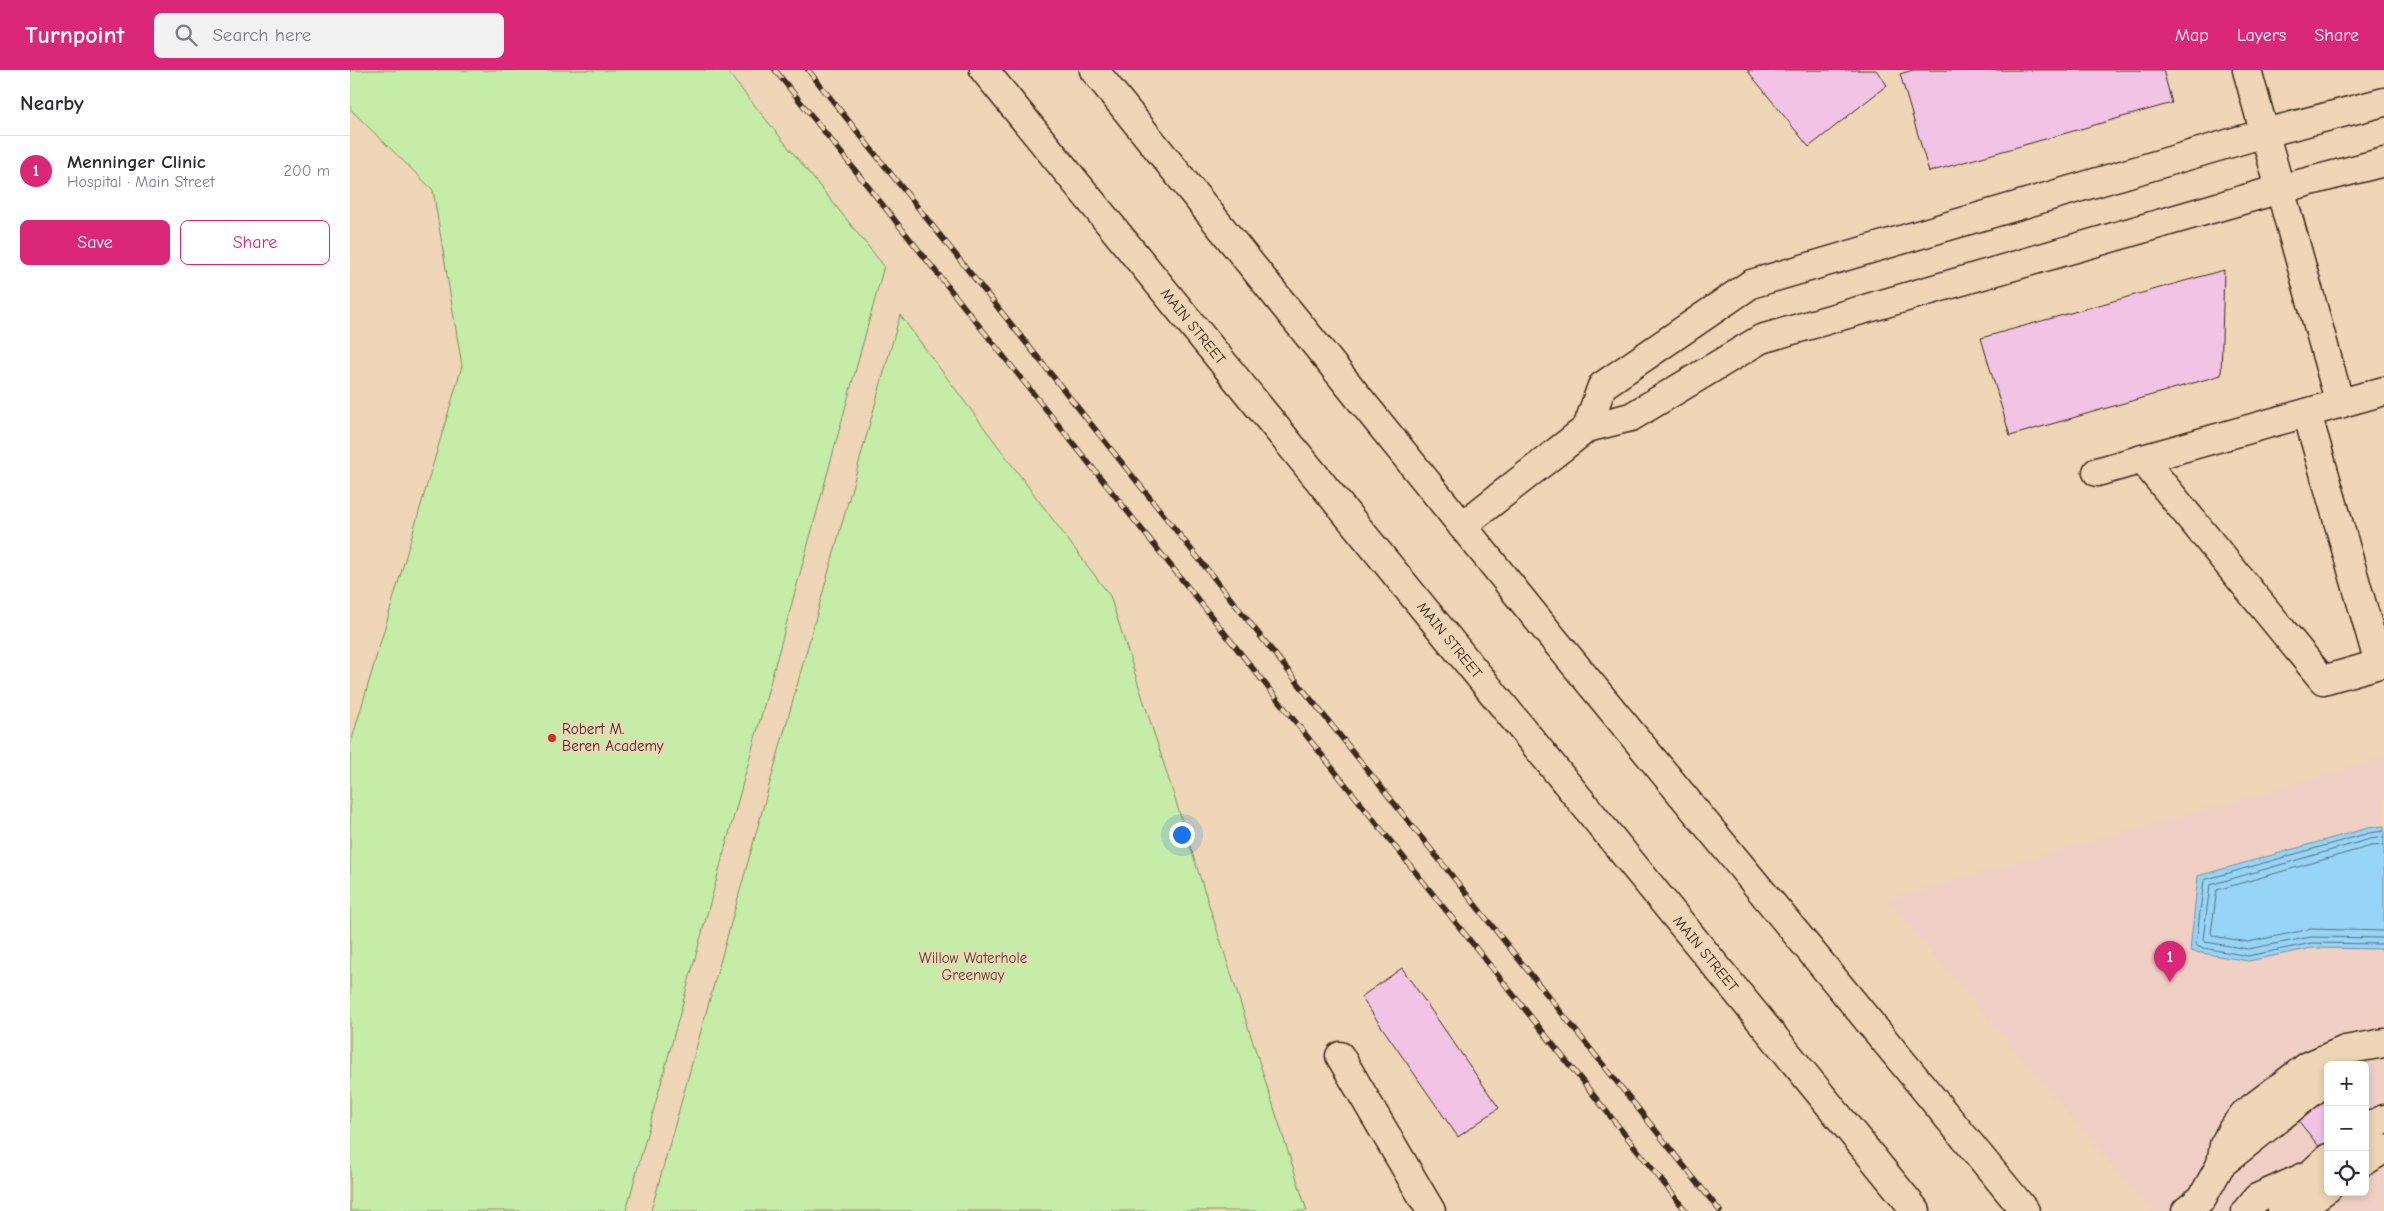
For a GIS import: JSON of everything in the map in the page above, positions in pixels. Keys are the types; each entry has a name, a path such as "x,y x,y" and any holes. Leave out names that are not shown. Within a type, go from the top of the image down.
{"main road":[{"name":"MAIN STREET","path":"984,70 1916,1211"},
{"path":"1094,70 1462,526 2025,1211"},
{"path":"2247,70 2340,404"},
{"path":"1587,428 1602,386 1751,284 2264,133 2384,102"},
{"path":"1462,526 1587,428 1631,418 1761,339 2280,189 2384,162"},
{"path":"2097,472 2384,391"},
{"path":"2142,459 2323,680 2379,664 2307,413"},
{"path":"2351,1061 2376,1045"},
{"path":"2200,1207 2221,1164 2224,1146 2232,1130 2244,1114 2308,1066 2345,1050 2376,1045"},
{"path":"1340,1056 1431,1211"},
{"path":"2221,1164 2324,1082"},
{"path":"2369,1126 2384,1119"},
{"path":"2369,1158 2384,1149"},
{"path":"2246,1211 2257,1198 2311,1174 2324,1162"},
{"path":"2282,1211 2315,1197 2324,1191"}],"shaded area":[{"path":"2384,758 2384,1211 2151,1211 1886,900"}],"green space":[{"name":"Robert M. Beren Academy","path":"350,70 726,70 884,266 626,1211 350,1211 350,746 462,366 433,190 350,109"},
{"name":"Willow Waterhole Greenway","path":"900,315 1110,596 1307,1211 651,1211"}],"water":[{"path":"2384,826 2384,949 2312,948 2248,961 2190,951 2198,876 2368,828"}],"building":[{"path":"1747,70 1876,70 1887,85 1809,147"},
{"path":"1913,70 2163,70 2172,103 1929,172 1900,74"},
{"path":"2224,270 2221,375 2010,436 1981,338"},
{"path":"1402,968 1499,1108 1458,1137 1361,997"},
{"path":"2324,1097 2324,1146 2321,1149 2297,1119"}],"railway":[{"path":"775,70 1686,1211"},
{"path":"808,70 1720,1211"}],"place":[{"name":"Robert M. Beren Academy","path":"552,738"},
{"name":"Menninger Clinic","path":"2170,982"}]}
